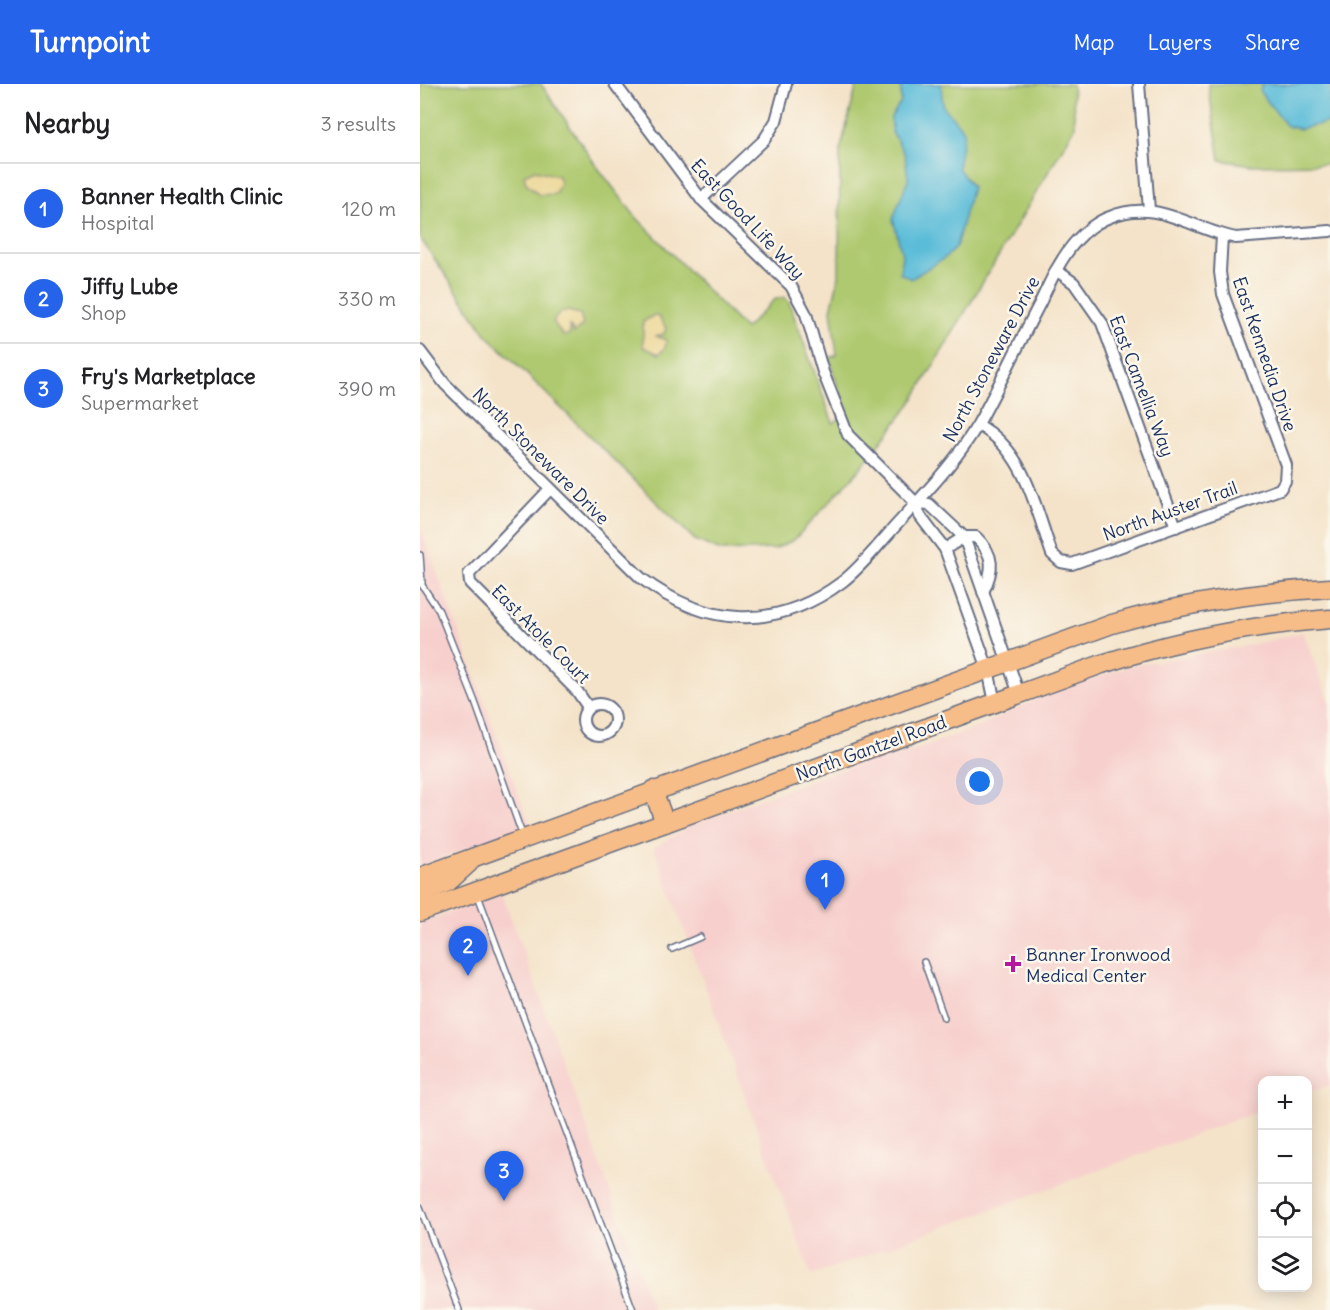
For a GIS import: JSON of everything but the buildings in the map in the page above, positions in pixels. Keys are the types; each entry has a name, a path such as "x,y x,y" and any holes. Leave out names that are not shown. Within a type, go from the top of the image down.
{"main road":[{"name":"North Gantzel Road","path":"420,877 1112,624 1181,605 1259,593 1330,588"},
{"name":"North Gantzel Road","path":"420,912 1102,664 1183,641 1249,628 1330,619"},
{"path":"653,790 665,823"},
{"path":"420,894 448,882 477,855"}],"street":[{"name":"East Good Life Way","path":"615,84 701,199 791,286 806,314 822,372 848,435 916,503 920,516 945,549 988,669 995,703"},
{"path":"701,199 764,140 776,121 786,84"},
{"path":"1139,84 1149,210"},
{"name":"North Stoneware Drive","path":"420,351 445,384 641,578 656,590 686,607 705,613 736,616 780,613 822,596 856,570 946,471 978,425 1056,270 1076,241 1098,224 1121,213 1149,210 1177,216 1222,236 1257,238 1330,231"},
{"name":"East Kennedia Drive","path":"1222,236 1220,272 1224,294 1286,465 1286,481"},
{"name":"East Camellia Way","path":"1056,270 1074,283 1091,303 1102,323 1176,527"},
{"name":"North Auster Trail","path":"978,425 991,432 1017,460 1052,554 1061,562 1072,564 1280,489 1286,481"},
{"name":"East Atole Court","path":"550,489 469,574 470,584 577,692 588,707"},
{"name":"East Good Life Way","path":"916,503 929,504 964,537 1019,694"},
{"path":"945,549 964,537 976,537 986,546 991,558 990,578 983,592"}],"lane":[{"path":"420,555 421,583 440,611 476,702 523,838"},
{"path":"476,891 633,1310"},
{"path":"672,949 700,937"},
{"path":"924,962 944,1018"},
{"path":"420,1207 459,1310"}],"shaded area":[{"path":"420,527 530,825 420,866"},
{"name":"Banner Ironwood Medical Center","path":"1303,632 1330,704 1330,1085 1312,1092 1312,1076 1258,1076 1258,1111 811,1276 654,848 694,823 860,763 909,752 980,726 1048,694 1129,666 1255,644"},
{"path":"502,893 653,1310 420,1310 420,923"}],"green space":[{"path":"420,84 541,84 595,164 635,216 745,329 774,300 784,297 789,302 833,423 846,414 829,358 837,355 831,310 839,276 840,151 857,84 1072,84 1075,127 910,405 859,470 794,540 775,549 721,551 695,540 486,334 420,238"},
{"path":"1208,84 1330,84 1330,164 1252,165 1220,160"}],"sand":[{"path":"535,170 558,176 560,183 555,194 539,195 526,183 524,175"},
{"path":"561,312 580,314 583,325 574,333 569,325 570,334 563,336 553,321"},
{"path":"654,315 659,317 666,328 664,334 656,336 666,340 665,348 659,354 643,347 643,322"}],"water":[{"path":"901,84 941,84 943,106 964,131 958,168 972,187 956,247 946,257 911,279 900,273 902,254 893,219 908,179 905,155 892,132 891,117 901,102"},
{"path":"1262,84 1330,84 1330,122 1300,129 1287,126 1260,92"}],"place":[{"name":"Banner Health Clinic","path":"825,910"},
{"name":"Banner Ironwood Medical Center","path":"1013,964"},
{"name":"Jiffy Lube","path":"468,976"},
{"name":"Fry's Marketplace","path":"504,1201"}]}
